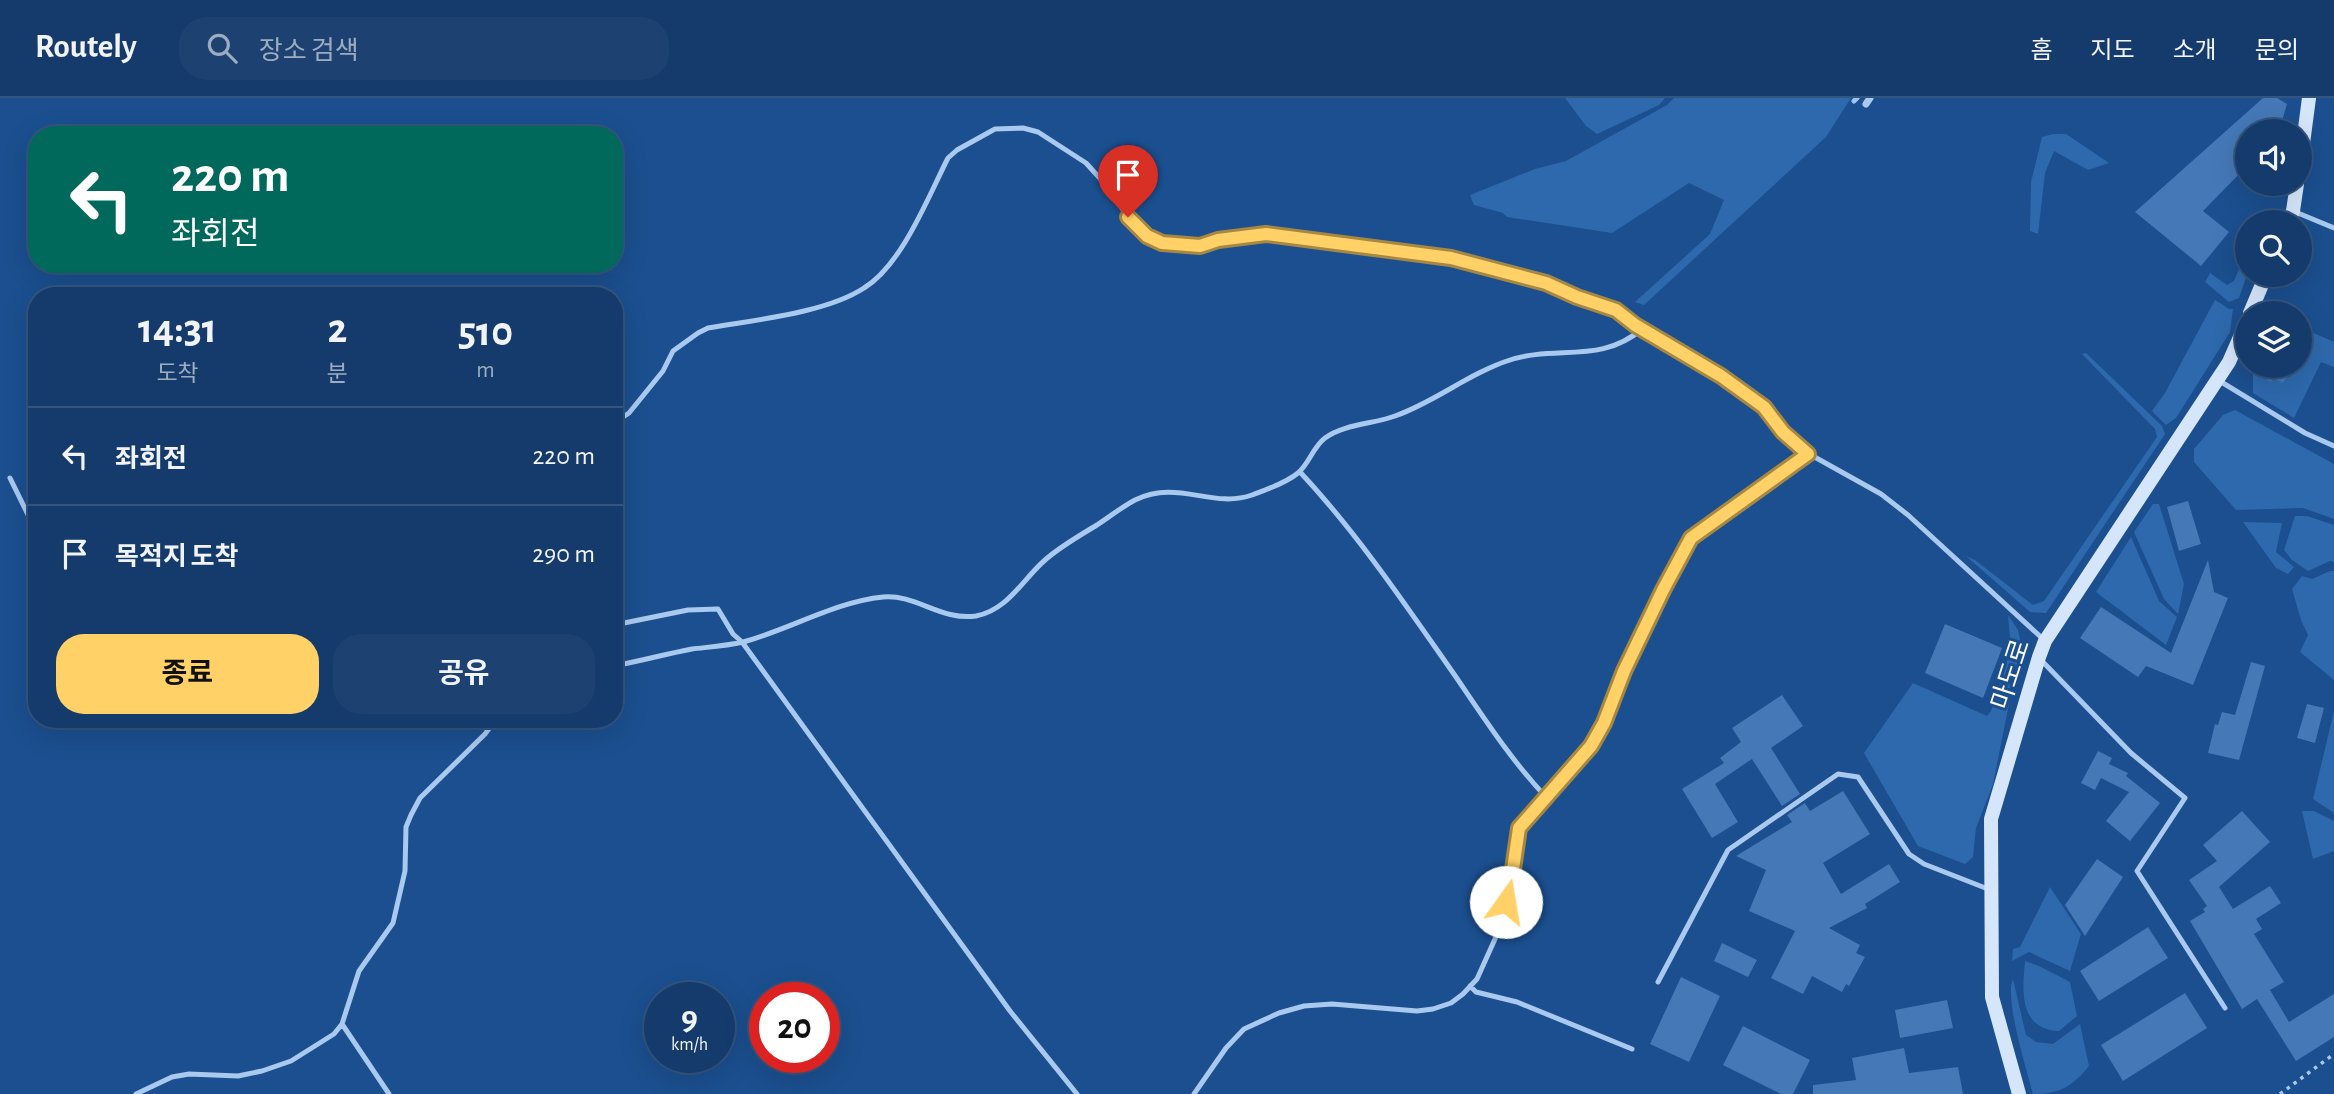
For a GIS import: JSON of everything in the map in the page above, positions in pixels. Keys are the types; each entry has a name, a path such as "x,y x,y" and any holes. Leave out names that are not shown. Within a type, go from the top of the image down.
{"main road":[{"path":"2306,119 2309,98"},
{"name":"마도로","path":"2019,1094 1992,997 1991,820 2045,641 2218,380 2235,348"}],"lane":[{"path":"623,417 663,371 673,351 698,332 820,306 866,288 905,242 948,158 995,129 1007,127 1038,132 1070,151 1086,163 1106,185 1128,217 1147,236 1162,243 1200,246 1218,240 1266,234 1451,258 1546,283 1616,310 1642,329 1721,376 1764,407 1783,432 1808,454 1881,494 1908,514 2045,641"},
{"path":"2312,222 2334,228"},
{"path":"623,664 742,642 869,598 887,596 906,599 942,614 977,616 993,609 1018,591 1042,563 1060,548 1134,501 1165,491 1234,499 1250,496 1300,472 1326,436 1404,412 1491,367 1529,355 1605,350 1625,342 1642,329"},
{"path":"2218,380 2305,433 2334,446"},
{"path":"1194,1094 1226,1048 1244,1029 1279,1013 1304,1006 1332,1004 1417,1011 1433,1009 1451,1003 1471,986 1495,939 1511,883 1519,828 1591,746 1604,723 1624,671 1691,538 1808,454"},
{"path":"1300,472 1333,507 1411,611 1520,769 1546,797"},
{"path":"10,478 28,515"},
{"path":"623,623 688,610 718,609 733,634 742,642 1010,1011 1077,1094"},
{"path":"2039,657 2131,753 2185,798 2137,871 2225,1008"},
{"path":"136,1094 172,1077 189,1074 238,1076 262,1071 291,1061 334,1034 342,1024 365,958 393,923 404,871 406,827 411,815 420,798 489,728"},
{"path":"1657,982 1728,850 1838,774 1858,777 1909,854 1924,864 1991,890"},
{"path":"1471,986 1476,992 1517,1002 1632,1049"},
{"path":"342,1024 389,1094"}],"path":[{"path":"2280,1094 2334,1055"}],"shaded area":[{"path":"1565,98 1665,98 1659,105 1597,134 1586,126"},
{"path":"1674,98 1851,98 1826,137 1644,305 1635,302 1710,234 1724,200 1689,183 1612,233 1507,217 1503,213 1474,205 1470,195 1535,169 1566,161 1667,105"},
{"path":"2066,134 2109,163 2088,170 2054,151 2045,173 2038,234 2030,231 2031,182 2042,137"},
{"path":"2210,273 2227,285 2235,279 2235,287 2243,287 2239,298 2229,302 2205,282"},
{"path":"2215,300 2233,309 2230,332 2176,418 2166,425 2152,411 2165,393"},
{"path":"2312,332 2334,342 2334,367 2321,362 2294,418 2253,393 2253,378 2312,378"},
{"path":"2086,353 2162,426 2165,434 2046,613 2030,612 1966,556 2033,605 2044,601 2157,437 2155,429 2082,354"},
{"path":"2235,410 2334,464 2334,519 2303,508 2236,510 2194,462 2194,449 2223,415"},
{"path":"2153,504 2159,504 2184,584 2178,614 2164,599 2134,532"},
{"path":"2295,516 2307,516 2334,525 2334,562 2330,561 2308,571 2292,560 2284,550"},
{"path":"2243,522 2282,523 2276,552 2294,567 2288,574 2276,568"},
{"path":"2131,537 2159,601 2177,617 2166,645 2096,592"},
{"path":"2334,571 2334,680 2300,652 2308,635 2292,589 2302,576 2312,579"},
{"path":"2008,615 2018,630 2021,644 1993,784 1976,828 1973,857 1965,864 1918,846 1864,753 1913,683 1987,716 2011,649"},
{"path":"2334,711 2334,813 2313,799"},
{"path":"2302,811 2314,811 2334,821 2334,851 2313,859"},
{"path":"2050,887 2081,934 2070,971 2029,952 2012,961 2013,949 2020,947"},
{"path":"2025,961 2070,982 2077,1016 2059,1031 2036,1024 2030,1016 2023,985"},
{"path":"2013,979 2026,1035 2036,1042 2053,1044 2080,1024 2089,1066 2077,1079 2058,1091 2033,1094 2011,1002"}],"building":[{"path":"2263,98 2277,98 2287,104 2283,119 2239,119"},
{"path":"2235,123 2235,178 2203,211 2229,232 2201,266 2135,212"},
{"path":"2273,378 2286,378 2283,383"},
{"path":"2188,501 2201,544 2179,551 2167,507"},
{"path":"2208,560 2214,592 2228,598 2193,685 2146,666 2138,677 2080,638 2101,607 2171,653"},
{"path":"1945,624 2002,648 1983,698 1925,673"},
{"path":"2251,662 2265,666 2239,760 2208,753 2215,724 2218,725 2222,712 2235,715"},
{"path":"1782,695 1803,726 1771,748 1800,794 1782,806 1752,759 1715,784 1738,822 1712,838 1682,789 1724,763 1720,758 1741,742 1732,728"},
{"path":"2307,704 2324,708 2315,743 2297,738"},
{"path":"2098,751 2112,758 2109,764 2128,773 2126,776 2160,803 2130,841 2106,821 2129,792 2101,778 2095,790 2081,783"},
{"path":"1843,791 1870,834 1823,863 1841,894 1889,864 1900,882 1865,904 1867,908 1829,928 1860,945 1856,953 1865,957 1849,986 1846,984 1842,992 1812,976 1803,994 1771,978 1795,931 1749,911 1766,870 1736,856 1792,822 1787,815 1805,803 1810,811"},
{"path":"2242,811 2270,842 2219,887 2233,909 2270,886 2281,903 2256,919 2262,929 2254,934 2284,982 2270,990 2289,1022 2334,994 2334,1037 2296,1061 2257,999 2242,1009 2190,921 2205,912 2203,909 2207,906 2189,880 2217,861 2203,845"},
{"path":"2097,859 2123,877 2085,936 2065,905"},
{"path":"2148,927 2168,958 2099,1001 2080,971"},
{"path":"1722,943 1757,960 1748,977 1714,961"},
{"path":"1681,977 1720,996 1689,1062 1650,1044"},
{"path":"2185,993 2207,1028 2123,1081 2101,1045"},
{"path":"1947,1000 1953,1028 1900,1038 1895,1010"},
{"path":"1743,1026 1810,1060 1793,1094 1781,1094 1723,1065"},
{"path":"1904,1048 1909,1073 1958,1067 1963,1094 1813,1094 1813,1085 1856,1080 1852,1058"}],"waterway":[{"path":"1854,101 1857,98"}],"route":[{"path":"1128,217 1147,236 1162,243 1200,246 1218,240 1266,234 1451,258 1546,283 1616,310 1635,325 1721,376 1764,407 1783,432 1808,454 1691,538 1679,556 1624,671 1604,723 1591,746 1519,828 1506,902"}]}
